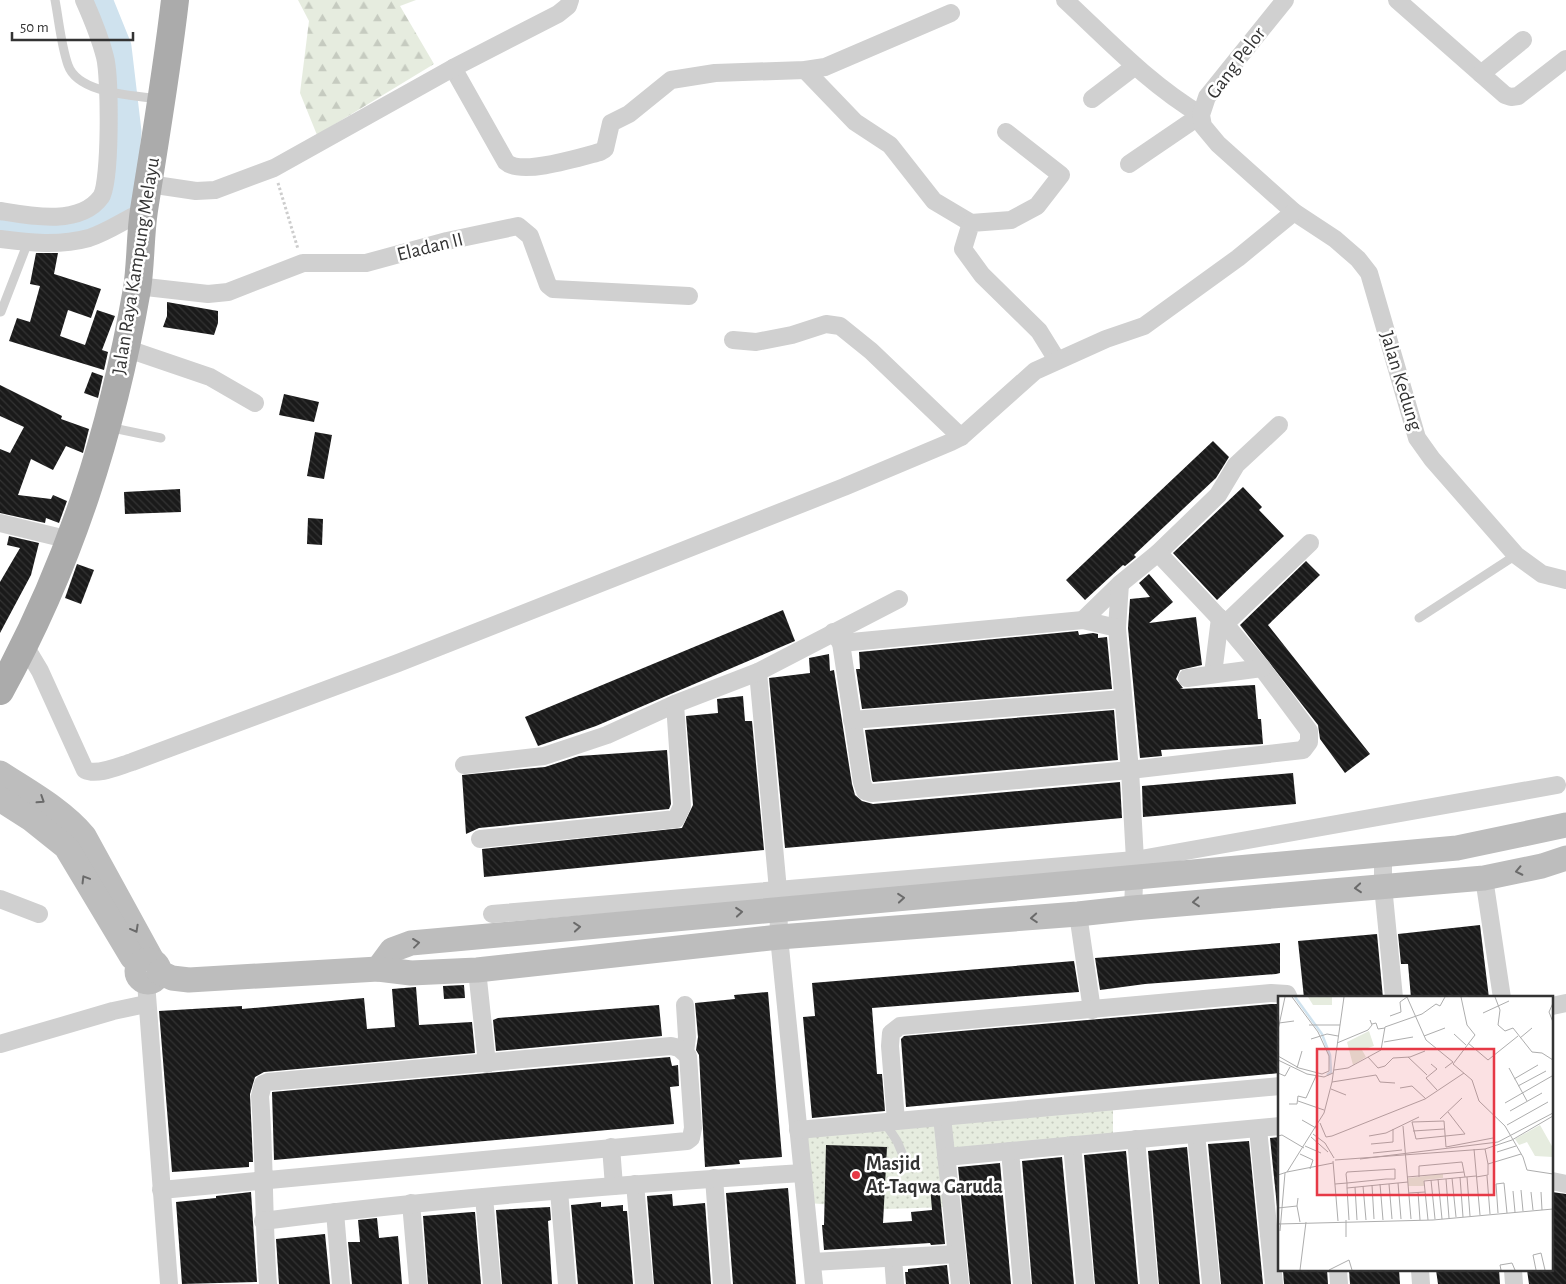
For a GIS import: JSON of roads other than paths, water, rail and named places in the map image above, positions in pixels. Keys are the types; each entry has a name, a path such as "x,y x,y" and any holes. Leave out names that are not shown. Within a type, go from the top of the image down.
{"main road":[{"name":"Jalan Raya Kampung Melayu","path":"0,692 25,646 70,540 108,427 137,286 144,211 149,184 154,98 175,0"}],"street":[{"path":"0,211 64,216 85,209 101,197 106,181 109,92 105,57 84,0"},
{"path":"149,184 196,191 215,190 274,168 453,68 558,14 568,6 570,0"},
{"path":"1065,0 1134,67 1180,102 1201,115 1129,164"},
{"name":"Gang Pelor","path":"1285,0 1207,97 1201,115 1203,126 1218,144 1294,212"},
{"path":"1397,0 1481,74 1511,97 1518,96 1566,60"},
{"path":"453,68 502,157 509,165 518,167 537,166 600,152 607,146 611,123 629,114 671,80 715,73 825,68 952,13"},
{"path":"1481,74 1523,40"},
{"path":"1092,99 1134,67"},
{"path":"805,70 855,122 890,145 934,201 971,223 1011,220 1020,216 1037,206 1061,175 1006,132"},
{"path":"0,239 28,242 61,242 91,237 144,211"},
{"path":"25,646 40,671 85,770 98,772 132,762 292,704 835,491 961,437 1027,378 1058,360 1144,326 1238,258 1294,212"},
{"name":"Jalan Kedung","path":"1294,212 1335,239 1358,259 1369,273 1418,438 1432,459 1516,555 1542,574 1566,580"},
{"path":"971,223 963,249 982,275 1039,331 1058,360"},
{"name":"Eladan II","path":"137,286 208,294 228,292 303,263 366,263 447,241 518,226 530,236 548,285 553,289 689,296"},
{"path":"733,340 756,342 826,324 840,326 871,351 961,437"},
{"path":"125,348 210,377 255,403"},
{"path":"1083,620 1120,584 1158,553 1218,495 1236,465 1279,425"},
{"path":"0,523 70,540"},
{"path":"1213,674 1223,621 1310,543"},
{"path":"837,638 862,782 865,791 872,794 1130,770 1304,750 1309,742 1308,731 1262,668 1223,621 1158,553"},
{"path":"1120,584 1117,628 1130,770 1134,869 1133,908"},
{"path":"464,764 544,756 568,750 837,638 899,599"},
{"path":"837,638 1083,620 1117,628"},
{"path":"1187,678 1262,668"},
{"path":"758,672 778,899 779,937 814,1284"},
{"path":"852,720 1122,699"},
{"path":"480,839 676,819 682,806 676,704"},
{"path":"0,773 74,824 84,836 148,977 161,1190 169,1284"},
{"path":"1134,869 1557,785"},
{"path":"0,799 66,847 148,977"},
{"path":"492,914 778,899 1134,869 1457,848 1566,825"},
{"path":"1383,854 1383,886 1394,996"},
{"path":"0,1044 113,1011 148,977 189,980 378,969 412,973 477,970 779,937 1078,914 1484,878 1542,866 1566,858"},
{"path":"1484,878 1502,996"},
{"path":"0,899 39,914"},
{"path":"378,969 392,950 412,943 778,899"},
{"path":"1078,914 1092,1010"},
{"path":"477,970 487,1064"},
{"path":"891,1122 890,1046 891,1033 895,1028 909,1024 1092,1010 1271,993 1287,994 1288,996"},
{"path":"685,1005 687,1037 685,1052"},
{"path":"161,1190 263,1180 611,1147 680,1142 691,1138 693,1109 688,1056 685,1052 671,1046 487,1064 276,1081 263,1084 260,1096 263,1180 263,1221 268,1284"},
{"path":"798,1130 1278,1086"},
{"path":"942,1118 960,1284"},
{"path":"946,1157 1278,1126"},
{"path":"1258,1129 1274,1284"},
{"path":"1196,1134 1211,1284"},
{"path":"1136,1139 1149,1284"},
{"path":"1072,1144 1085,1284"},
{"path":"611,1147 614,1186"},
{"path":"1010,1151 1022,1284"},
{"path":"263,1221 412,1203 714,1178 803,1173"},
{"path":"714,1178 722,1284"},
{"path":"636,1184 644,1284"},
{"path":"559,1191 567,1284"},
{"path":"484,1197 492,1284"},
{"path":"412,1203 418,1284"},
{"path":"335,1212 340,1284"},
{"path":"812,1262 957,1254"},
{"path":"893,1257 895,1284"}],"lane":[{"path":"55,0 68,66 76,76 109,92 154,98"},
{"path":"1,312 28,242"},
{"path":"108,427 161,438"},
{"path":"1419,618 1516,555"},
{"path":"891,1122 907,1165"}],"waterway":[{"path":"0,229 6,231 95,223 121,203 127,132 117,47 98,0"}],"place":[{"name":"Masjid At-Taqwa Garuda","path":"856,1175"}]}
